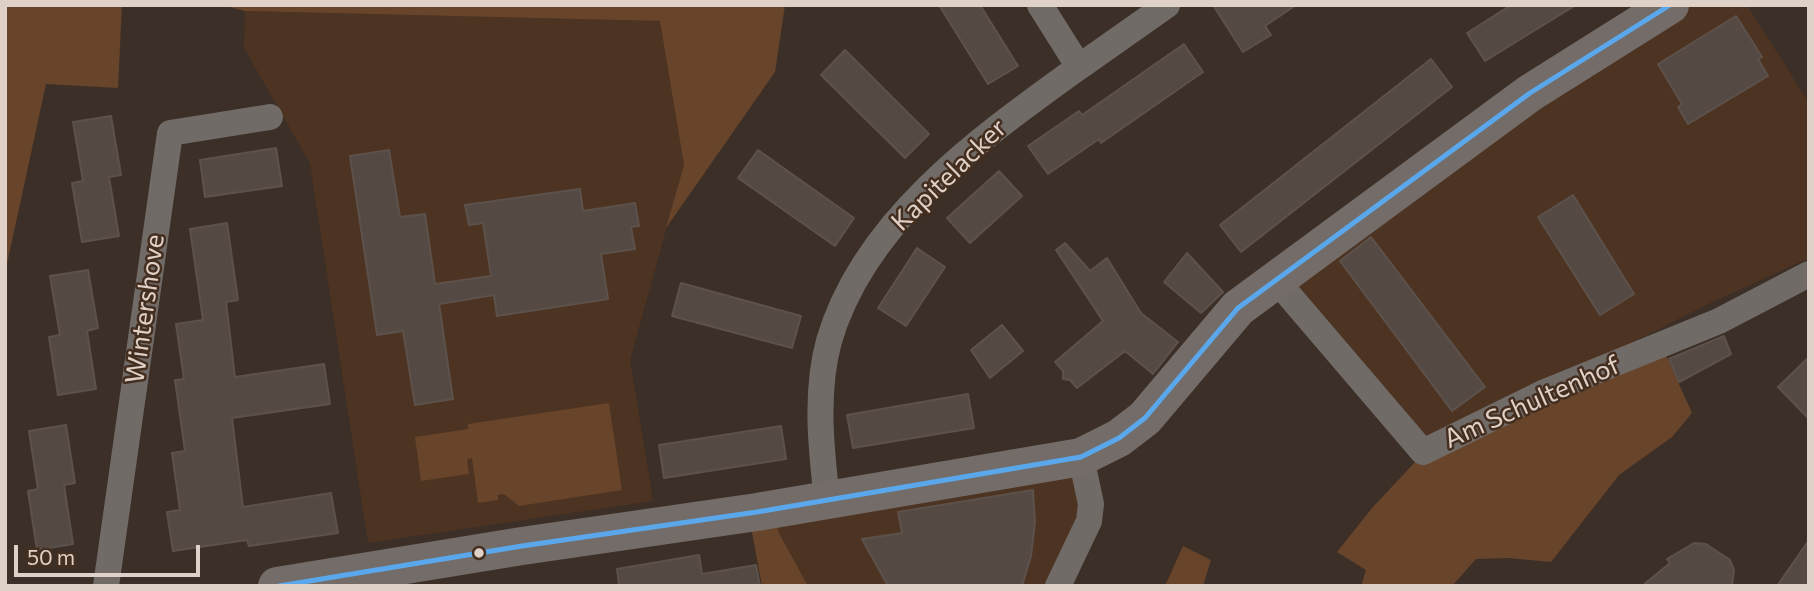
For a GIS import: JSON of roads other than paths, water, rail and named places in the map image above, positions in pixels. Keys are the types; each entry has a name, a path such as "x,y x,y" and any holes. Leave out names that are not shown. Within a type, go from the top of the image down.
{"street":[{"path":"1040,5 1079,67"},
{"name":"Kapitelacker","path":"827,500 820,412 829,341 848,292 871,254 930,186 967,151 1167,5"},
{"path":"277,586 360,579 1081,457 1119,438 1145,418 1238,308 1530,93 1670,5"},
{"name":"Wintershove","path":"106,586 170,132 270,117"},
{"name":"Am Schultenhof","path":"1276,280 1423,452 1545,393 1719,321 1809,274"},
{"path":"1058,586 1089,521 1091,503 1081,457"}]}
